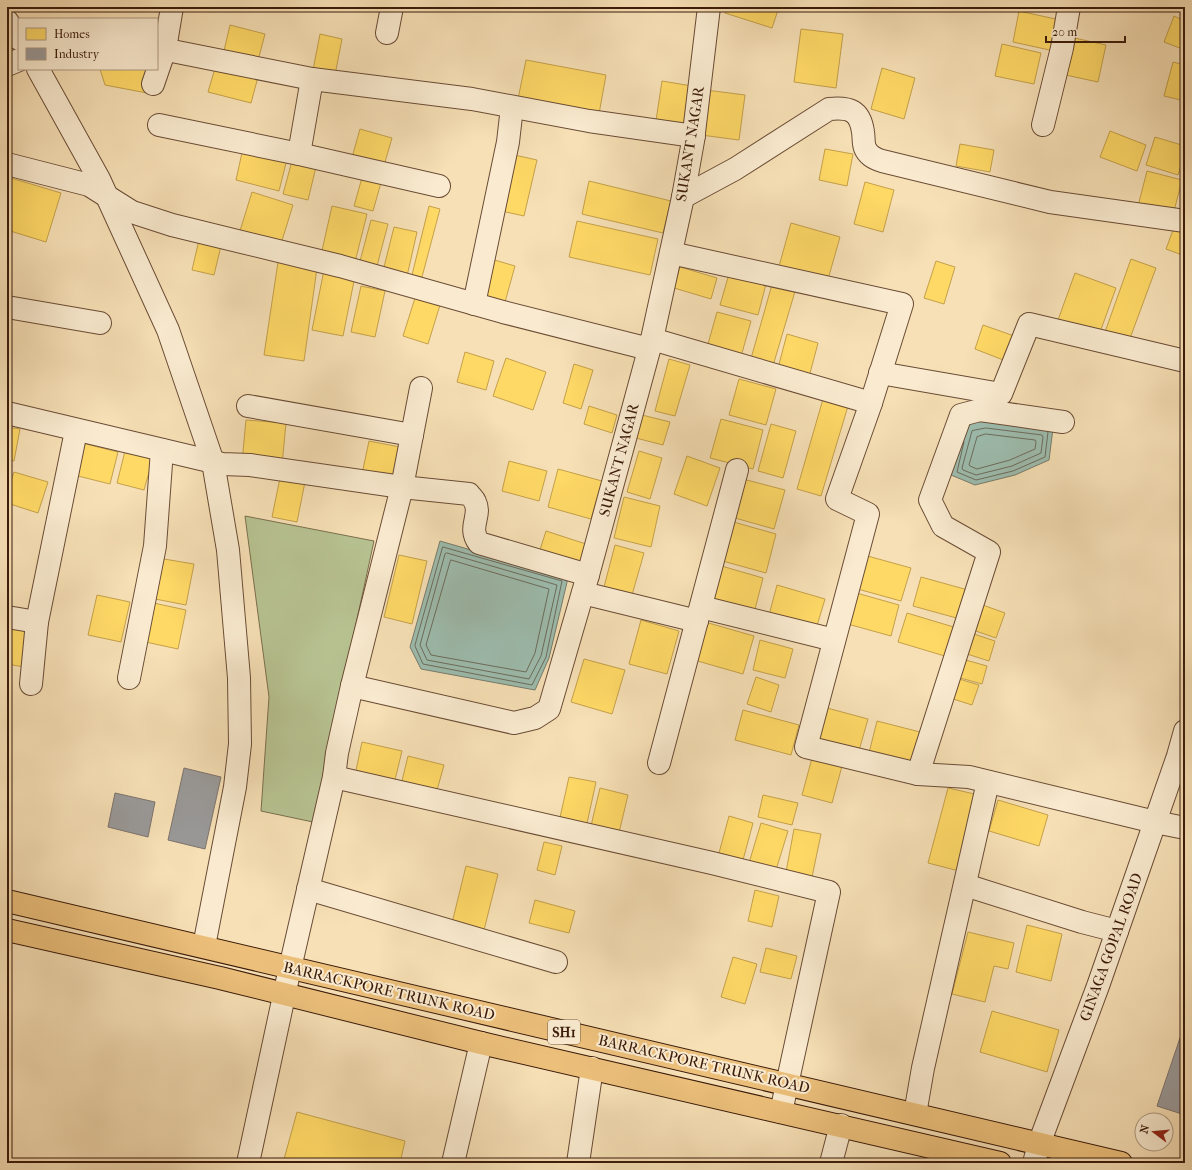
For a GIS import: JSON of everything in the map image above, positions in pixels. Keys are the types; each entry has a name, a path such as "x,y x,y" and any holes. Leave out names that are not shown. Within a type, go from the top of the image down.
{"main road":[{"name":"BARRACKPORE TRUNK ROAD","path":"7,901 915,1114 1036,1154 1121,1163"},
{"name":"BARRACKPORE TRUNK ROAD","path":"7,930 284,994 481,1043 841,1125 1000,1163"}],"street":[{"path":"158,62 172,7"},
{"path":"387,33 392,7"},
{"name":"SUKANT NAGAR","path":"352,686 514,723 535,718 549,709 586,584 650,344 671,253 694,136 709,7"},
{"path":"1043,125 1062,48 1069,7"},
{"path":"7,21 18,37"},
{"path":"161,49 312,79 472,99 589,121 694,136"},
{"path":"7,65 18,60"},
{"path":"39,70 107,196 168,330 213,462 228,550 239,678 240,744 236,787 204,946"},
{"path":"153,84 156,70"},
{"path":"299,154 312,79"},
{"path":"474,304 508,142 512,107"},
{"path":"682,197 735,169 829,109 844,108 855,113 862,124 865,149 873,158 882,162 1050,202 1185,221"},
{"path":"159,125 299,154 438,186"},
{"path":"7,164 89,184 132,212 172,225 340,266 474,304 650,344 871,403"},
{"path":"671,253 902,304 871,403 837,500 868,514 806,747 918,774 969,777 1185,828"},
{"path":"7,306 100,323"},
{"path":"880,373 1001,394 1028,324 1185,361"},
{"path":"248,1163 284,994 334,778 337,753 352,686 402,487 421,388"},
{"path":"248,406 412,435"},
{"path":"918,774 989,552 943,526 930,500 962,415 980,410 1062,422"},
{"path":"7,413 213,462 250,465 402,487 469,494 476,503 477,511 473,529 474,537 479,543 586,584 699,614 834,640"},
{"path":"31,684 37,622 76,430"},
{"path":"129,678 155,546 162,450"},
{"path":"660,763 737,470"},
{"path":"7,617 37,622"},
{"name":"GINAGA GOPAL ROAD","path":"1036,1154 1098,986 1178,756 1185,731"},
{"path":"334,778 712,863 829,892 781,1112"},
{"path":"915,1114 988,782"},
{"path":"965,885 1082,922 1117,931"},
{"path":"308,889 556,962"},
{"path":"453,1163 481,1043"},
{"path":"578,1163 592,1068"},
{"path":"831,1163 841,1125"}],"green space":[{"path":"245,516 374,541 313,822 261,811 269,697"}],"water":[{"path":"985,419 1053,428 1049,460 1015,475 975,485 951,475 965,423"},
{"path":"440,541 568,578 549,658 535,690 421,669 410,647"}],"building: Homes":[{"path":"727,7 779,7 772,28 725,13"},
{"path":"1169,7 1185,7 1185,13"},
{"path":"1019,11 1060,20 1054,51 1013,42"},
{"path":"1174,16 1185,21 1185,50 1164,42"},
{"path":"230,25 265,34 257,64 223,55"},
{"path":"801,29 843,34 836,88 794,82"},
{"path":"320,34 342,39 335,75 313,70"},
{"path":"1070,37 1106,45 1098,82 1061,74"},
{"path":"1002,44 1041,53 1034,84 995,76"},
{"path":"526,60 606,75 599,114 518,99"},
{"path":"1173,62 1185,65 1185,101 1164,96"},
{"path":"216,65 258,77 251,103 208,92"},
{"path":"882,68 915,78 904,119 871,109"},
{"path":"100,70 153,70 147,93 105,85"},
{"path":"662,81 692,86 685,132 655,127"},
{"path":"706,90 745,95 739,140 701,135"},
{"path":"1185,123 1185,141 1180,140"},
{"path":"360,129 392,138 383,169 351,161"},
{"path":"1110,131 1146,145 1137,171 1100,157"},
{"path":"1155,137 1185,146 1185,153 1178,175 1146,165"},
{"path":"960,144 994,150 990,172 956,166"},
{"path":"243,148 287,159 279,191 236,180"},
{"path":"825,149 853,154 847,186 819,180"},
{"path":"510,154 537,160 524,216 497,210"},
{"path":"292,161 316,167 308,200 283,194"},
{"path":"1147,171 1182,180 1173,215 1138,206"},
{"path":"363,174 382,179 373,211 354,206"},
{"path":"11,178 61,193 46,242 7,230 7,191"},
{"path":"589,181 671,201 663,233 582,214"},
{"path":"865,182 894,190 883,232 854,224"},
{"path":"1185,190 1185,214 1180,213"},
{"path":"252,192 293,205 280,247 239,234"},
{"path":"332,206 367,214 355,262 321,255"},
{"path":"429,206 440,209 422,277 412,275"},
{"path":"371,220 388,224 377,266 360,261"},
{"path":"577,221 658,239 650,275 569,257"},
{"path":"1176,222 1185,225 1185,256 1166,249"},
{"path":"791,223 840,237 827,283 778,270"},
{"path":"394,227 417,232 407,276 383,271"},
{"path":"199,240 221,246 214,275 192,270"},
{"path":"491,259 515,266 505,302 481,295"},
{"path":"1131,259 1156,268 1129,341 1105,332"},
{"path":"936,261 955,267 944,304 924,298"},
{"path":"278,262 317,268 304,361 264,355"},
{"path":"680,267 717,278 711,299 674,288"},
{"path":"324,270 355,276 343,336 312,330"},
{"path":"1075,273 1116,288 1099,335 1058,320"},
{"path":"729,274 766,284 758,315 720,305"},
{"path":"773,281 796,288 772,369 750,362"},
{"path":"361,286 385,291 375,337 351,332"},
{"path":"415,298 440,305 428,344 403,336"},
{"path":"717,312 751,321 740,360 706,351"},
{"path":"983,325 1020,338 1011,363 975,349"},
{"path":"787,334 818,343 809,377 778,368"},
{"path":"465,352 494,361 486,390 457,382"},
{"path":"506,358 546,372 533,410 493,396"},
{"path":"669,359 690,365 675,416 655,411"},
{"path":"574,364 593,370 581,409 563,403"},
{"path":"739,379 776,389 766,425 729,415"},
{"path":"823,399 848,406 821,496 797,489"},
{"path":"589,406 617,415 612,433 584,424"},
{"path":"638,414 670,422 663,445 632,437"},
{"path":"721,419 763,430 753,469 710,458"},
{"path":"246,420 286,423 282,465 242,462"},
{"path":"771,424 796,431 783,478 758,471"},
{"path":"7,427 20,429 14,461 7,459"},
{"path":"369,441 405,448 398,482 362,474"},
{"path":"82,443 118,452 110,484 74,475"},
{"path":"125,451 153,458 144,490 117,483"},
{"path":"639,451 662,458 650,499 627,492"},
{"path":"687,456 720,468 707,506 674,494"},
{"path":"509,461 547,471 539,501 502,491"},
{"path":"558,469 602,481 591,519 548,507"},
{"path":"14,472 48,482 38,513 7,503 7,494"},
{"path":"280,478 305,482 297,522 272,517"},
{"path":"739,478 785,490 774,529 728,516"},
{"path":"624,497 660,506 651,547 614,538"},
{"path":"730,521 776,534 766,573 719,560"},
{"path":"546,531 589,545 581,570 538,556"},
{"path":"615,545 644,553 632,595 604,587"},
{"path":"399,555 427,561 412,624 384,617"},
{"path":"864,555 911,568 901,601 854,588"},
{"path":"158,558 194,564 186,605 150,598"},
{"path":"718,565 763,578 753,617 707,605"},
{"path":"921,577 968,590 960,619 913,606"},
{"path":"777,585 825,599 816,629 769,615"},
{"path":"853,592 899,605 891,636 844,623"},
{"path":"97,595 130,602 121,642 88,635"},
{"path":"149,602 186,610 178,649 141,641"},
{"path":"980,604 1005,613 996,638 970,629"},
{"path":"907,613 957,628 948,657 898,642"},
{"path":"641,620 679,631 667,674 629,664"},
{"path":"705,622 754,636 743,674 694,660"},
{"path":"12,628 30,632 24,667 7,664"},
{"path":"971,633 995,641 989,661 964,653"},
{"path":"760,640 793,649 785,678 753,670"},
{"path":"584,659 625,670 612,714 571,702"},
{"path":"962,659 987,666 982,684 957,677"},
{"path":"756,677 779,685 771,712 747,704"},
{"path":"956,678 979,685 972,705 950,698"},
{"path":"827,708 868,719 858,754 818,743"},
{"path":"743,710 799,725 791,755 735,740"},
{"path":"877,721 920,732 910,768 868,757"},
{"path":"362,742 402,751 394,784 355,775"},
{"path":"408,756 444,765 436,794 401,785"},
{"path":"812,758 842,766 832,803 802,795"},
{"path":"569,777 596,782 586,828 559,822"},
{"path":"600,788 628,795 618,837 590,830"},
{"path":"948,788 979,795 959,871 928,863"},
{"path":"763,795 798,803 792,825 758,817"},
{"path":"998,800 1048,815 1039,846 989,831"},
{"path":"729,816 753,823 743,860 719,853"},
{"path":"761,823 788,831 776,870 749,863"},
{"path":"794,829 821,834 812,877 786,872"},
{"path":"544,842 562,846 555,875 537,870"},
{"path":"466,866 498,874 484,930 452,923"},
{"path":"755,890 779,896 772,927 748,921"},
{"path":"535,900 575,911 569,933 529,923"},
{"path":"1027,925 1062,934 1051,981 1016,972"},
{"path":"968,932 1014,943 1008,969 994,966 985,1002 952,994"},
{"path":"766,948 797,956 791,979 760,972"},
{"path":"733,957 757,964 745,1004 721,997"},
{"path":"992,1011 1059,1030 1047,1072 980,1052"},
{"path":"297,1112 405,1141 400,1163 283,1163"}],"building: Industry":[{"path":"184,768 221,777 205,849 168,840"},
{"path":"115,793 155,802 148,837 108,827"},
{"path":"1181,1035 1185,1036 1185,1115 1157,1106"}]}
